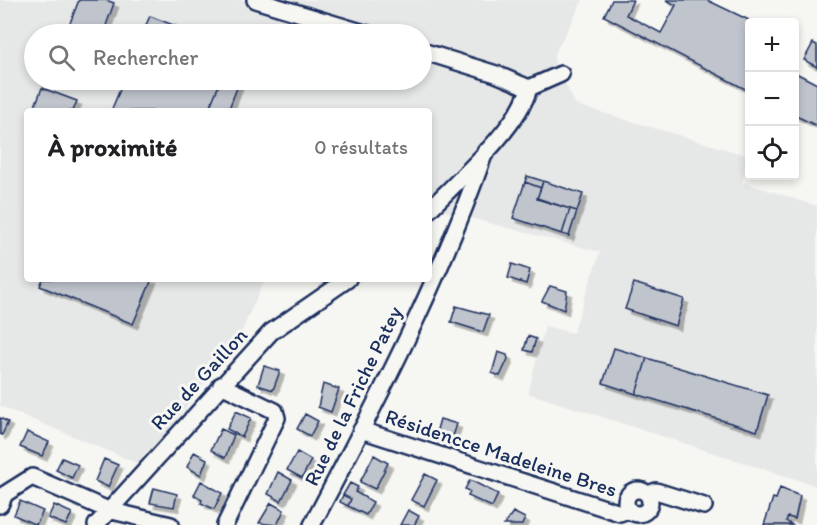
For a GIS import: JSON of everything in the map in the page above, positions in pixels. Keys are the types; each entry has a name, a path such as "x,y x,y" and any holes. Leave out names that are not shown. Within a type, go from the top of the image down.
{"street":[{"path":"255,0 335,24"},
{"path":"432,54 496,74 529,88 561,74"},
{"path":"432,207 525,105 529,88"},
{"name":"Rue de la Friche Patey","path":"312,525 401,351 460,222 484,152"},
{"name":"Rue de Gaillon","path":"96,525 271,332 344,282"},
{"path":"221,386 275,411 277,418 225,525"},
{"name":"Résidencce Madeleine Bres","path":"361,430 620,513 628,510 637,515 647,512 651,503 648,494 656,491 704,506"},
{"path":"0,505 4,494 32,477 108,510 171,525"}],"shaded area":[{"path":"0,0 583,0 554,55 555,64 576,105 745,155 742,182 817,206 817,486 528,393 545,326 573,333 600,252 432,208 432,108 24,108 24,282 264,282 238,339 142,465 0,406"}],"building":[{"path":"79,0 106,0 114,3 107,24 70,24"},
{"path":"612,0 633,0 626,15 661,33 676,5 666,0 707,0 745,18 745,89 604,16"},
{"path":"150,16 170,24 146,24"},
{"path":"813,43 817,45 817,67 804,60"},
{"path":"799,75 817,84 817,126 799,117"},
{"path":"41,90 47,90 77,101 74,108 34,108"},
{"path":"120,90 217,90 209,108 112,108"},
{"path":"217,90 236,90 229,108 209,108"},
{"path":"527,176 543,181 541,188 525,182"},
{"path":"543,181 583,194 577,211 537,199"},
{"path":"525,182 541,188 537,198 570,209 562,234 513,218"},
{"path":"570,209 577,211 569,236 562,234"},
{"path":"512,264 530,270 526,284 508,278"},
{"path":"42,282 151,282 133,324 40,286"},
{"path":"634,283 684,299 676,326 625,309"},
{"path":"550,286 567,291 564,310 542,301"},
{"path":"456,306 489,315 483,332 451,322"},
{"path":"528,336 536,339 532,352 524,350"},
{"path":"614,348 647,358 636,394 603,383"},
{"path":"498,352 507,355 508,359 500,376 492,373"},
{"path":"647,358 768,395 757,431 636,394"},
{"path":"264,366 280,371 273,390 258,385"},
{"path":"323,384 339,389 331,412 318,407"},
{"path":"236,411 251,418 242,437 227,429"},
{"path":"305,414 318,421 310,436 297,429"},
{"path":"0,418 8,422 2,435 0,434"},
{"path":"440,419 457,424 448,451 432,447"},
{"path":"221,429 234,435 225,458 211,450"},
{"path":"27,432 49,442 42,456 20,447"},
{"path":"194,452 207,459 201,475 187,467"},
{"path":"297,452 311,460 302,478 287,470"},
{"path":"374,455 388,463 375,489 360,482"},
{"path":"62,458 78,465 72,478 56,470"},
{"path":"104,459 118,465 108,487 95,481"},
{"path":"278,472 292,480 281,501 268,494"},
{"path":"425,474 437,480 424,506 411,500"},
{"path":"470,480 498,494 492,507 468,496 470,492 465,489"},
{"path":"201,481 222,493 214,509 201,503 202,500 194,495"},
{"path":"350,483 358,487 355,492 373,502 366,515 348,506 351,499 343,495"},
{"path":"154,488 177,494 174,507 150,503"},
{"path":"780,488 800,496 795,519 788,517 786,521 792,525 764,525 773,498 776,499"},
{"path":"343,495 351,499 348,506 340,502"},
{"path":"20,501 43,511 36,525 14,515"},
{"path":"271,503 284,510 277,525 259,523"},
{"path":"54,505 72,513 66,525 48,518"},
{"path":"408,510 419,516 414,525 400,525"},
{"path":"513,512 525,518 522,525 504,525"}]}
